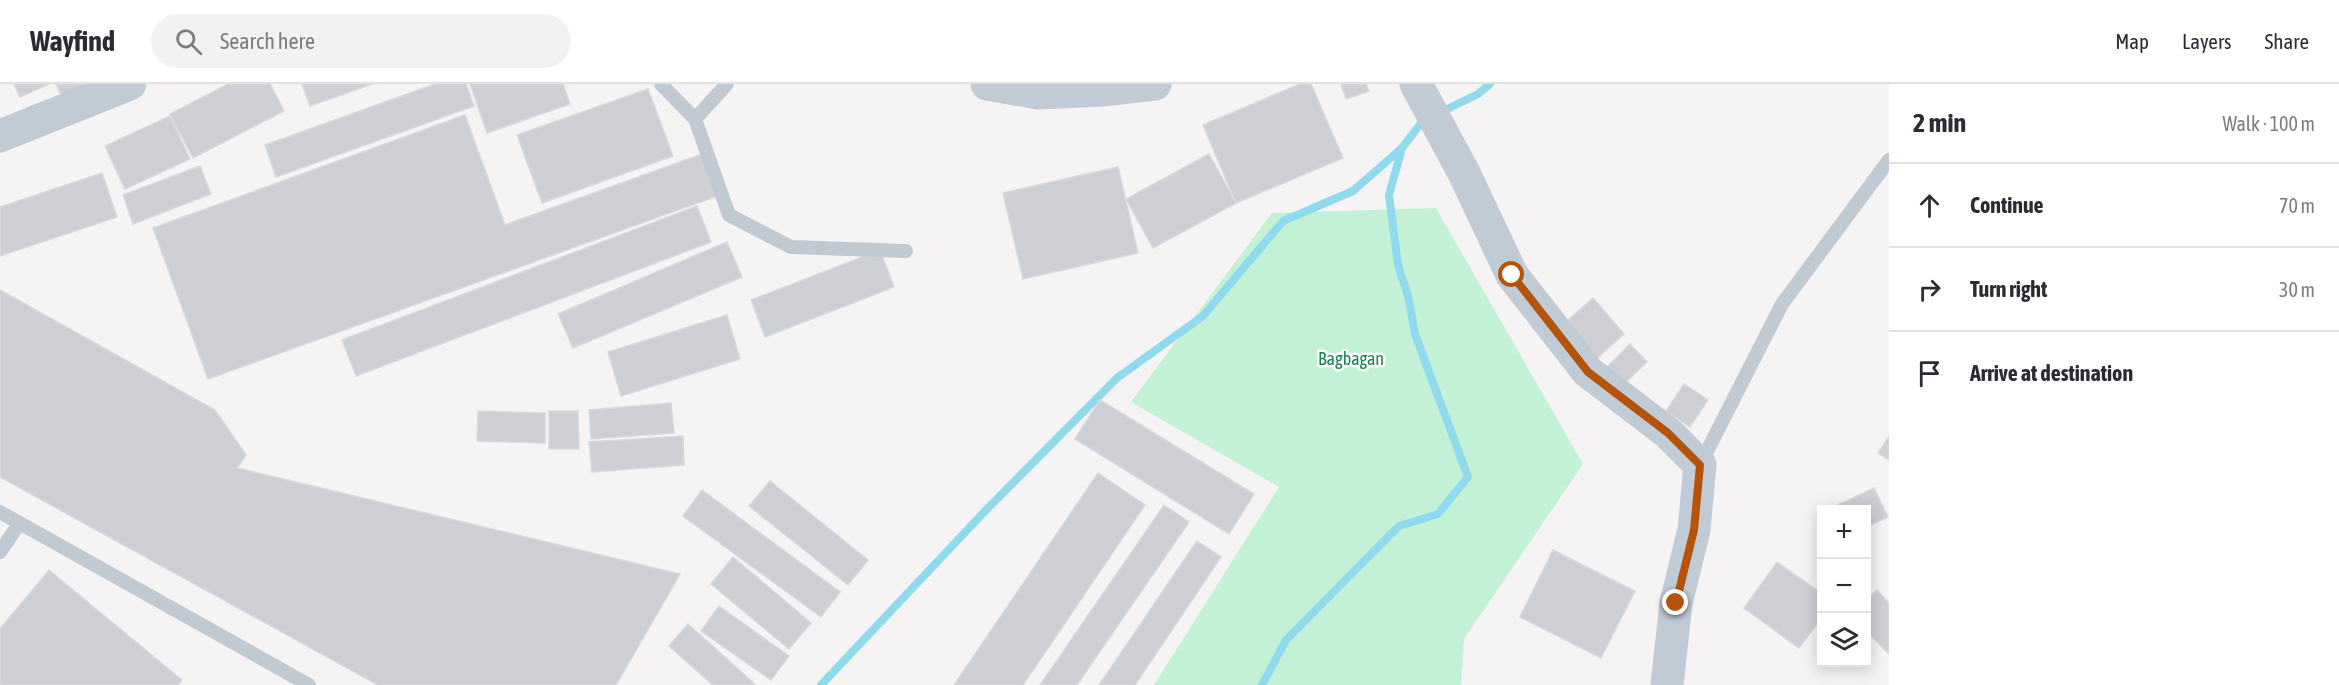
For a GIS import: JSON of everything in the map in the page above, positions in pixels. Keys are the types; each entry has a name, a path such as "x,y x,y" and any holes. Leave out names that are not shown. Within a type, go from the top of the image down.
{"street":[{"path":"0,136 130,84"},
{"path":"987,84 1038,93 1102,90 1155,84"},
{"path":"1418,88 1464,173 1512,275 1588,372 1668,433 1700,465 1694,530 1676,603 1667,685"}],"lane":[{"path":"661,84 695,119 729,215 791,248 906,251"},
{"path":"695,119 727,84"},
{"path":"1700,465 1782,304 1889,160"},
{"path":"0,512 309,685"},
{"path":"0,552 19,524"}],"green space":[{"name":"Bagbagan","path":"1436,208 1583,464 1464,639 1461,685 1154,685 1279,487 1131,402 1272,213"}],"building":[{"path":"14,84 49,84 20,97"},
{"path":"56,84 93,84 62,97"},
{"path":"228,84 270,84 284,111 193,158 170,114"},
{"path":"302,84 372,84 310,106"},
{"path":"435,84 466,84 474,106 276,177 265,145"},
{"path":"470,84 563,84 570,104 487,133"},
{"path":"1300,84 1311,84 1343,158 1236,203 1203,125"},
{"path":"1341,84 1366,84 1369,91 1346,99"},
{"path":"648,89 673,156 542,203 517,135"},
{"path":"465,115 505,225 702,154 717,196 208,379 153,228"},
{"path":"170,116 190,159 125,189 105,146"},
{"path":"1209,154 1236,203 1153,248 1126,199"},
{"path":"200,166 211,194 133,224 123,195"},
{"path":"1118,167 1138,253 1023,279 1003,193"},
{"path":"102,173 117,217 0,256 0,207"},
{"path":"697,206 711,242 356,376 342,340"},
{"path":"727,242 742,277 573,348 558,314"},
{"path":"880,250 894,287 765,337 751,300"},
{"path":"0,290 215,410 246,455 237,468 680,574 616,685 378,685 0,477"},
{"path":"1593,298 1624,334 1596,359 1565,323"},
{"path":"727,315 740,359 621,396 608,352"},
{"path":"1630,344 1647,362 1620,388 1603,371"},
{"path":"1684,384 1708,400 1690,427 1666,411"},
{"path":"1100,400 1254,494 1229,534 1075,439"},
{"path":"671,403 674,433 591,439 589,410"},
{"path":"478,411 545,413 545,443 477,441"},
{"path":"549,411 578,411 579,449 549,449"},
{"path":"683,436 684,465 592,472 589,442"},
{"path":"1889,436 1889,460 1878,453"},
{"path":"1098,473 1145,505 1023,685 954,685"},
{"path":"770,481 868,560 848,585 749,506"},
{"path":"1874,488 1888,517 1871,525 1871,505 1837,505"},
{"path":"702,490 840,592 821,617 683,516"},
{"path":"1164,505 1189,522 1077,685 1040,685"},
{"path":"1197,541 1221,557 1135,685 1099,685"},
{"path":"1553,550 1635,591 1601,658 1520,617"},
{"path":"733,557 811,623 789,649 711,584"},
{"path":"1777,562 1817,590 1817,624 1799,648 1744,608"},
{"path":"49,570 182,680 178,685 0,685 0,629"},
{"path":"1877,590 1889,603 1889,654 1871,636 1871,595"},
{"path":"719,606 789,656 771,680 701,631"},
{"path":"688,624 756,685 713,685 669,646"}],"waterway":[{"path":"1439,113 1478,94 1490,84"},
{"path":"821,685 987,509 1117,378 1203,316 1283,221 1353,191 1402,148 1422,122 1427,119"},
{"path":"1262,685 1286,640 1399,526 1438,514 1468,477 1415,334 1408,296 1398,265 1389,195 1402,148"}],"route":[{"path":"1512,275 1588,372 1668,433 1700,465 1694,530 1676,603"}]}
